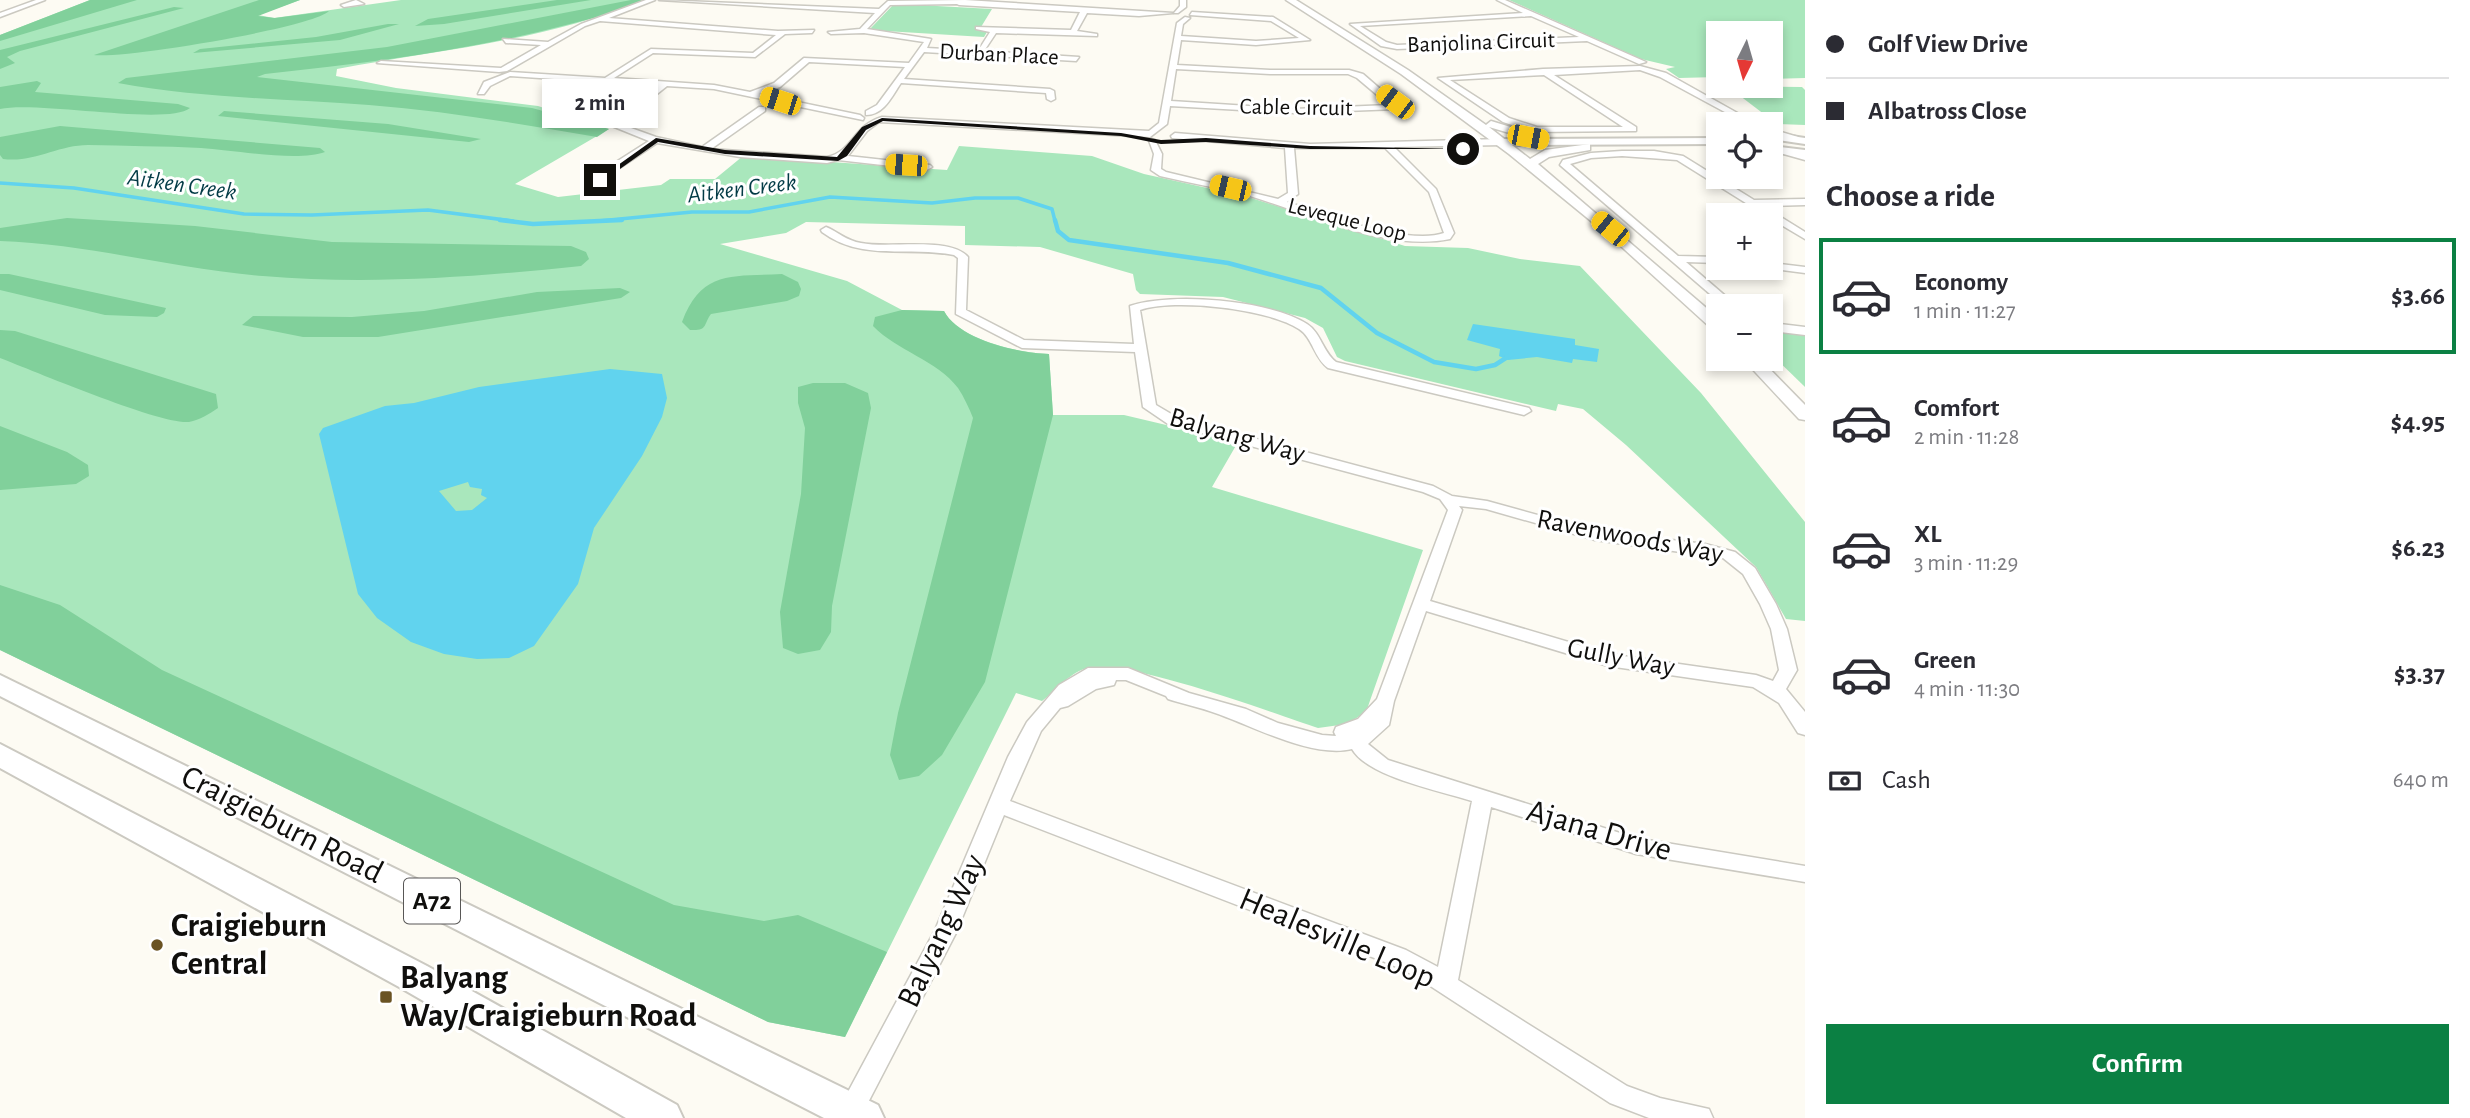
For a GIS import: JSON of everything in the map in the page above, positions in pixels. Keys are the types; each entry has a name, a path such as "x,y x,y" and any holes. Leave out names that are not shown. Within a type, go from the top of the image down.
{"main road":[{"path":"1290,0 1366,45 1507,145 1649,262 1706,315"},
{"path":"1466,114 1521,135 1546,141"},
{"path":"1531,164 1545,154 1586,147"},
{"path":"1763,371 1805,415"},
{"name":"Craigieburn Road","path":"0,684 854,1116"},
{"path":"0,755 414,977 663,1118"}],"street":[{"path":"0,15 42,0"},
{"path":"481,92 504,73 552,44 600,19 652,0"},
{"path":"662,0 880,11"},
{"path":"1500,0 1643,66 1729,112"},
{"path":"863,32 890,1 960,2 1084,12 1181,13 1273,19 1306,40 1256,43 1177,38"},
{"path":"11,2 34,3"},
{"path":"1073,32 1084,12"},
{"path":"1150,136 1163,124 1181,13"},
{"name":"Banjolina Circuit","path":"1532,14 1353,24 1384,44 1397,47 1585,39"},
{"path":"600,19 781,32 812,31"},
{"path":"978,28 1095,35"},
{"path":"981,50 994,31"},
{"path":"608,79 654,48 755,55 762,52 781,32"},
{"path":"831,32 863,32 926,38 929,41 841,158"},
{"path":"506,41 552,44"},
{"name":"Durban Place","path":"922,50 1077,57 1086,63"},
{"path":"403,65 414,59"},
{"path":"754,93 777,85 807,61 911,65"},
{"path":"381,64 666,83 754,93 835,113 872,117 1289,146 1706,147"},
{"path":"1543,71 1633,129 1536,130 1506,120 1441,78 1543,71 1643,66"},
{"name":"Cable Circuit","path":"1167,103 1294,111 1397,107 1360,76 1349,72 1270,72 1172,67"},
{"path":"899,81 1051,95 1057,83"},
{"path":"666,83 639,104 601,119 656,140 703,149 927,167"},
{"path":"703,149 762,109"},
{"path":"1163,124 1173,138"},
{"name":"Leveque Loop","path":"1150,136 1158,154 1155,168 1163,174 1279,202 1380,232 1432,239 1446,237 1448,233 1433,191 1388,147"},
{"path":"1158,154 1173,138"},
{"path":"1783,138 1803,145"},
{"path":"599,184 605,173 656,140"},
{"path":"1507,145 1546,141 1706,141"},
{"path":"1783,148 1803,145"},
{"path":"1279,202 1293,194 1289,146"},
{"path":"1718,294 1577,176 1566,162 1591,156 1674,156 1754,203 1805,202"},
{"path":"1783,222 1805,236"},
{"path":"827,230 835,238 864,246 958,253 963,265 960,312 1015,343 1139,348"},
{"path":"1677,258 1706,259"},
{"path":"1783,268 1805,271"},
{"name":"Balyang Way","path":"1453,505 1428,489 1163,417 1150,407 1133,313 1138,305 1159,301 1222,303 1303,326 1323,359 1332,365 1519,406"},
{"path":"1783,328 1805,331"},
{"path":"1357,736 1380,726 1384,718 1385,701 1453,505"},
{"name":"Ravenwoods Way","path":"1453,505 1502,510 1595,535 1705,549 1737,559 1749,571 1779,629 1788,670 1777,690"},
{"name":"Gully Way","path":"1420,604 1597,657 1741,678 1777,690"},
{"name":"Balyang Way","path":"854,1116 945,933 1025,740 1053,707 1091,684 1108,681 1182,696 1304,740 1336,744 1357,736"},
{"path":"1777,690 1795,709 1805,728"},
{"name":"Ajana Drive","path":"1357,736 1373,760 1636,846 1805,874"},
{"path":"1446,985 1483,797"},
{"name":"Healesville Loop","path":"998,805 1398,957 1595,1081 1660,1114 1700,1118"}],"green space":[{"path":"90,0 300,0 258,15 274,18 401,0 643,0 606,14 530,35 337,69 336,76 396,88 538,106 609,129 515,184 558,197 661,185 670,179 715,179 743,156 947,170 959,146 1092,156 1144,174 1248,197 1405,246 1468,248 1520,259 1580,266 1701,393 1805,522 1805,621 1786,619 1756,567 1626,445 1583,409 1558,404 1556,411 1345,361 1337,357 1323,328 1305,318 1223,297 1140,294 1136,290 1133,274 1040,247 965,245 965,226 806,222 786,233 720,244 847,281 902,310 944,311 963,330 991,343 1049,354 1053,415 1124,415 1238,442 1212,487 1423,550 1366,712 1347,724 1318,728 1164,678 1104,667 1079,671 1042,701 1016,693 845,1037 768,1022 0,650 0,35"},
{"path":"90,0 137,0 0,41 0,35"},
{"path":"259,0 300,0 258,16 275,18 329,11 289,26 216,41 140,52 94,55"},
{"path":"557,0 591,0 444,24 415,26 428,19"},
{"path":"631,0 643,0 606,15 492,42 257,77 532,108 609,129 597,137 426,111 211,95 118,83 126,78 387,47"},
{"path":"1509,0 1805,0 1805,78 1783,79 1783,21 1706,21 1706,77 1679,78 1666,69 1675,67 1641,59"},
{"path":"893,5 992,9 981,27 975,29 987,32 984,37 869,30"},
{"path":"174,7 184,8 20,51 7,57 15,63 0,69 0,50"},
{"path":"399,24 340,40 193,53 200,49 316,37"},
{"path":"37,81 41,83 35,92 178,104 190,108 177,113 156,115 19,107 0,109 0,87"},
{"path":"1783,87 1802,87 1805,90 1805,125 1783,124 1783,112 1761,112 1743,98 1783,98"},
{"path":"224,111 388,124 481,139 469,142 218,116"},
{"path":"60,126 320,148 325,152 282,156 201,148 88,145 25,159 3,159 0,155 0,137"},
{"path":"67,218 195,226 332,242 571,246 586,252 589,259 581,266 462,276 383,280 303,279 230,273 66,247 0,241 0,228"},
{"path":"0,274 166,308 164,313 157,317 105,315 0,290"},
{"path":"782,274 798,282 801,289 799,296 787,301 711,314 700,329 690,330 682,322 690,305 710,284 734,277"},
{"path":"620,288 630,292 621,298 378,337 303,337 242,325 253,316 352,317 424,311 537,292"},
{"path":"902,310 944,311 963,330 976,337 1007,348 1049,354 1053,415 985,682 942,755 919,776 899,780 890,755 898,713 973,418 960,391 949,378 873,326 875,317"},
{"path":"0,330 15,331 216,394 218,408 189,422 174,421 67,385 0,358"},
{"path":"1783,333 1805,335 1805,387 1783,366"},
{"path":"813,383 845,383 868,393 871,408 832,606 831,632 820,650 798,654 783,648 780,612 801,494 805,428 798,403 798,387"},
{"path":"0,426 67,452 88,465 89,476 76,484 0,490"},
{"path":"0,585 60,605 162,670 674,905 764,921 798,915 887,952 845,1037 768,1022 0,650"}],"water":[{"path":"1473,324 1575,339 1575,345 1599,349 1597,362 1573,359 1572,363 1537,357 1508,360 1499,356 1500,349 1467,340"},
{"path":"610,369 662,374 667,398 662,417 642,456 594,528 578,584 534,646 509,658 477,659 444,654 411,642 377,618 358,594 319,434 323,428 385,406 414,403 479,387","holes":["468,482 470,487 482,489 481,495 487,498 472,510 456,511 439,491"]}],"waterway":[{"name":"Aitken Creek","path":"0,183 74,188 244,214 312,215 428,210 513,221"},
{"name":"Aitken Creek","path":"599,221 692,212 749,212 830,197 932,203 975,198 1018,198 1052,209 1055,221"},
{"name":"Aitken Creek","path":"500,220 533,224 622,220"},
{"name":"Aitken Creek","path":"1055,220 1058,231 1069,240 1228,263 1321,288 1377,333 1434,362 1476,369 1495,365 1512,354"}],"place":[{"name":"Craigieburn Central","path":"157,945"},
{"name":"Balyang Way/Craigieburn Road","path":"386,997"}],"route":[{"path":"600,180 605,173 656,140 725,152 820,160 838,159 845,155 864,129 875,121 882,120 1121,134 1161,142 1206,140 1310,148 1463,149"}]}
